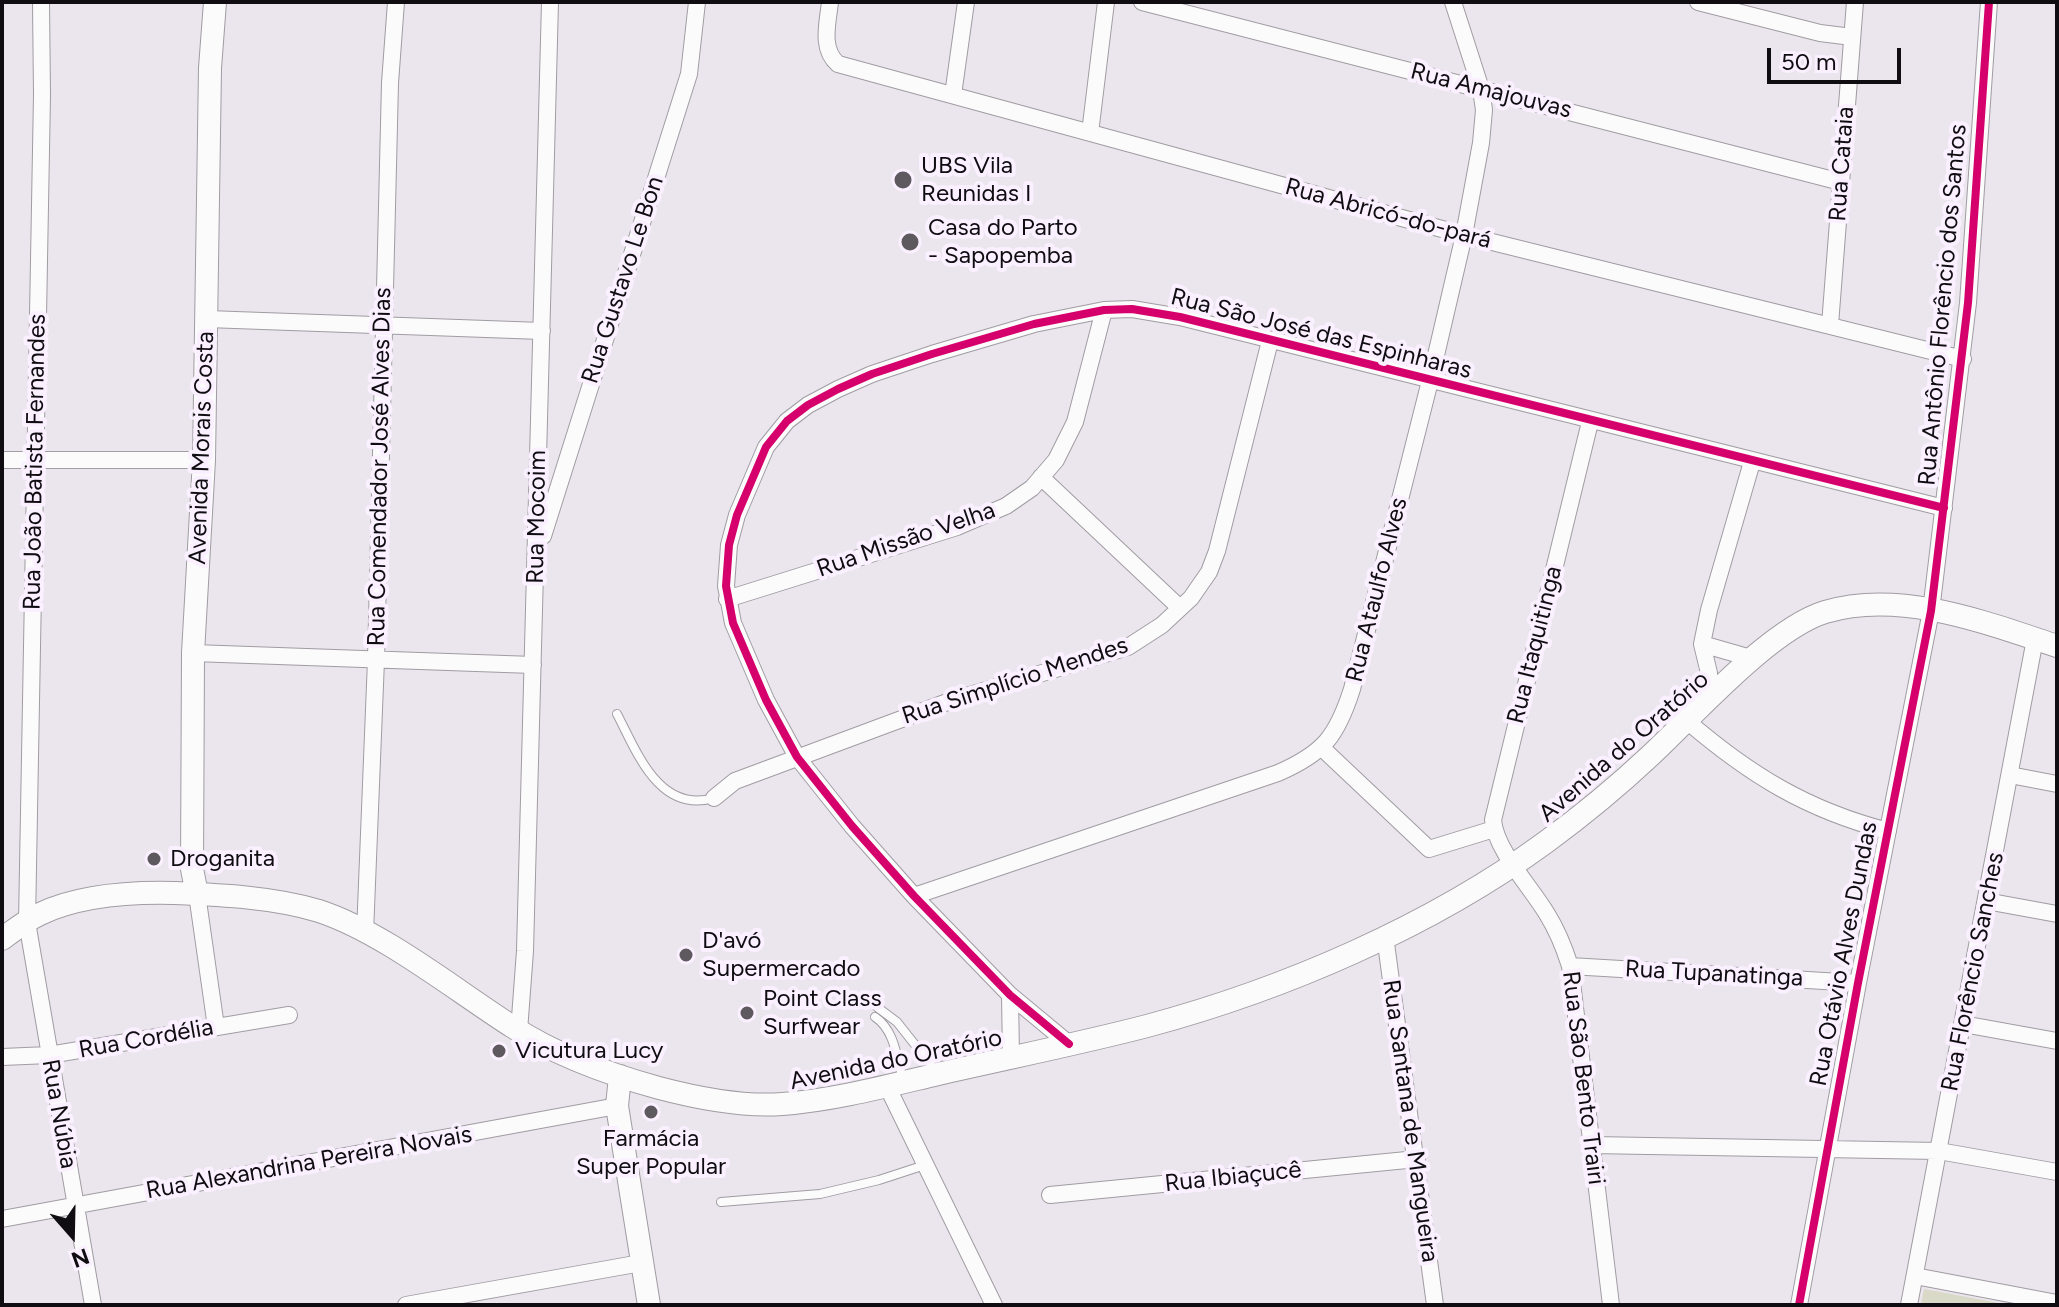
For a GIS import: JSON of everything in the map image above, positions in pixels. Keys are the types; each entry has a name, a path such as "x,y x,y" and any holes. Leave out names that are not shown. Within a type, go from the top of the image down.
{"main road":[{"name":"Avenida Morais Costa","path":"197,894 192,869 193,653 204,460 210,68 215,2"},
{"name":"Avenida do Oratório","path":"2,939 27,922 64,905 99,897 197,894 275,902 319,911 411,959 519,1031 582,1063 663,1089 755,1104 795,1102 895,1084 1144,1026 1200,1010 1329,962 1385,936 1441,909 1513,865 1603,798 1754,659 1805,621 1826,612 1875,606 1931,611 2057,646"},
{"path":"620,1076 617,1106 649,1305"}],"street":[{"name":"Rua João Batista Fernandes","path":"27,922 41,2"},
{"name":"Rua Comendador José Alves Dias","path":"365,933 376,660 390,83 396,2"},
{"name":"Rua Mocoim","path":"519,1031 525,951 550,2"},
{"name":"Rua Gustavo Le Bon","path":"536,556 689,74 697,2"},
{"name":"Rua Abricó-do-pará","path":"830,2 826,46 838,64 1464,235 1963,359"},
{"path":"953,95 966,2"},
{"path":"1090,133 1106,2"},
{"name":"Rua Amajouvas","path":"1142,2 1841,182"},
{"name":"Rua Ataulfo Alves","path":"914,896 1278,773 1299,764 1322,748 1343,717 1430,381 1464,235 1481,143 1484,110 1481,89 1453,2"},
{"path":"1698,2 1820,33 1852,37"},
{"name":"Rua Cataia","path":"1830,325 1855,2"},
{"name":"Rua Antônio Florêncio dos Santos","path":"1931,611 1963,359 1989,2"},
{"name":"Rua São José das Espinharas","path":"1069,1044 1010,995 914,896 852,826 797,757 766,700 733,623 727,599 729,545 737,515 766,447 787,421 808,405 872,374 1034,324 1104,310 1132,309 1180,317 1590,422 1944,508"},
{"name":"Rua Missão Velha","path":"727,599 957,527 1006,506 1032,488 1056,460 1075,422 1104,310"},
{"path":"207,319 542,331"},
{"name":"Rua Simplício Mendes","path":"714,798 735,781 797,757 950,701 1128,647 1162,625 1191,598 1209,572 1217,551 1270,341"},
{"name":"Rua Itaquitinga","path":"1494,829 1494,809 1590,422"},
{"path":"2,460 204,460"},
{"path":"1710,699 1709,673 1702,644 1752,462"},
{"path":"1041,477 1180,608"},
{"name":"Rua Otávio Alves Dundas","path":"1799,1305 1931,611"},
{"name":"Rua Florêncio Sanches","path":"1909,1305 2035,639"},
{"path":"1702,644 1754,659"},
{"path":"193,653 533,665"},
{"path":"1687,721 1746,768 1789,795 1888,831"},
{"path":"1322,748 1429,849 1494,829 1513,865"},
{"path":"2010,775 2057,784"},
{"name":"Rua São Bento Trairi","path":"1513,865 1557,931 1570,966 1611,1305"},
{"path":"197,894 216,1027"},
{"path":"1986,901 2057,914"},
{"name":"Rua Núbia","path":"27,922 93,1305"},
{"name":"Rua Santana de Mangueira","path":"1385,936 1435,1305"},
{"name":"Rua Tupanatinga","path":"1570,966 1858,983"},
{"path":"1010,995 1011,1057"},
{"name":"Rua Cordélia","path":"2,1057 49,1055 289,1015"},
{"path":"1963,1024 2057,1041"},
{"path":"895,1084 926,1165 994,1305"},
{"name":"Rua Alexandrina Pereira Novais","path":"2,1219 617,1106"},
{"path":"1591,1145 1939,1151 2057,1172"},
{"name":"Rua Ibiaçucê","path":"1050,1195 1417,1159"},
{"path":"406,1305 641,1263"},
{"path":"1915,1276 2052,1303"}],"lane":[{"path":"617,714 648,773 673,796 703,802 714,798"},
{"path":"895,1084 889,1033 876,1012 897,1022 938,1074"},
{"path":"721,1202 820,1194 926,1165"}],"green space":[{"path":"1924,1289 2010,1305 1921,1305"}],"cycle path":[{"path":"1799,1305 1931,611 1968,303 1989,2"},
{"path":"1069,1044 1010,995 914,896 852,826 797,757 766,700 733,623 726,586 729,545 737,515 766,447 787,421 808,405 872,374 932,354 1034,324 1104,310 1132,309 1180,317 1944,508"}],"place":[{"name":"UBS Vila Reunidas I","path":"903,180"},
{"name":"Casa do Parto - Sapopemba","path":"910,242"},
{"name":"Droganita","path":"154,859"},
{"name":"D'avó Supermercado","path":"686,955"},
{"name":"Point Class Surfwear","path":"747,1013"},
{"name":"Vicutura Lucy","path":"499,1051"},
{"name":"Farmácia Super Popular","path":"651,1112"}]}
